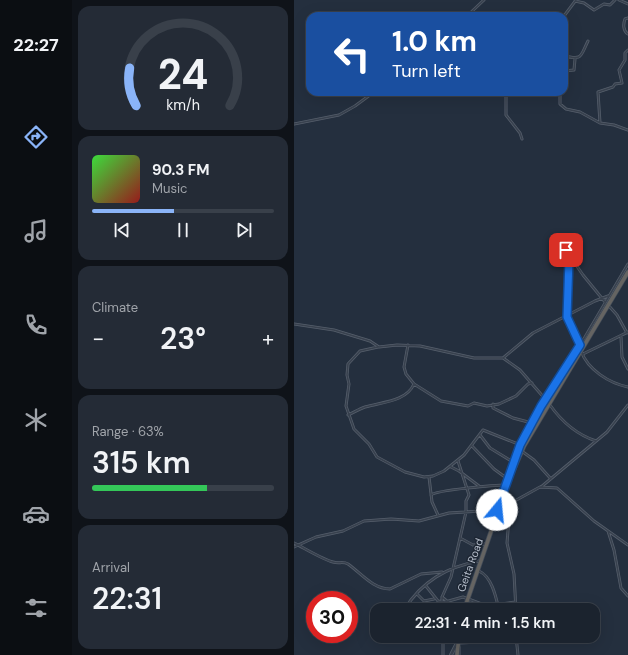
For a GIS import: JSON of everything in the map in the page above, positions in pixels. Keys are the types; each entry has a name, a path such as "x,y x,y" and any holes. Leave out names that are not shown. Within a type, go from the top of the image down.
{"highway":[{"name":"Geita Road","path":"467,603 522,445 606,303 628,272"},
{"path":"458,655 459,643"}],"street":[{"path":"471,12 484,0"},
{"path":"567,12 576,1 584,3 594,10 604,4 609,5 615,0"},
{"path":"619,0 628,4"},
{"path":"628,18 625,18 623,26 628,34"},
{"path":"568,57 575,58 583,55 588,41"},
{"path":"600,123 598,92 613,87 615,84 622,83 619,70 625,60 625,53 628,50"},
{"path":"568,71 574,70 575,58"},
{"path":"294,124 337,116 369,96"},
{"path":"506,96 506,115 520,133 522,139"},
{"path":"560,96 560,104 566,109 580,112 600,123 614,125 628,130"},
{"path":"563,246 583,276 616,313 627,332 621,337 583,354"},
{"path":"568,253 567,321 588,364 607,380 628,388"},
{"path":"606,303 628,264"},
{"path":"503,358 530,334 602,297 609,296"},
{"path":"294,324 334,330 370,341 379,347"},
{"path":"621,337 622,357 628,369"},
{"path":"408,346 404,367 406,374 414,384 441,401 468,406 474,404 487,406 508,401 520,393 528,384 532,384"},
{"path":"522,445 483,430 472,446 458,461 439,474 429,477 405,472 377,457 369,444 354,429 348,415 346,403 349,384 347,365 361,351 379,347 423,347 474,358 503,358 520,370 558,416 578,433 596,441"},
{"path":"348,415 363,408 400,398 411,389 414,384"},
{"path":"480,435 490,448 515,463 532,423 547,402"},
{"path":"493,404 493,408 513,418 532,423"},
{"path":"294,547 320,536 343,531 364,521 391,519 419,521 438,515 500,509 552,479 615,423 628,405"},
{"path":"472,446 494,469 509,480"},
{"path":"521,451 534,460 552,479"},
{"path":"442,602 442,597 451,577 466,512 466,501 470,494 458,461"},
{"path":"450,467 479,486"},
{"path":"429,477 432,502 438,515"},
{"path":"431,495 434,492 444,493 479,486 507,485"},
{"path":"540,487 560,489 581,510 628,545"},
{"path":"500,509 509,518 507,543 514,574 516,602 512,603"},
{"path":"608,531 615,553 621,588 628,596"},
{"path":"460,538 473,545 487,544"},
{"path":"294,543 331,562 345,562 374,585 387,589 421,574 442,572 481,560"},
{"path":"477,571 486,575 498,603"},
{"path":"410,603 417,594 442,572"},
{"path":"426,586 434,599"},
{"path":"417,594 424,601 434,599 442,602 459,598 469,599 479,603"},
{"path":"414,598 419,597"},
{"path":"442,597 449,603"},
{"path":"468,603 469,599"},
{"path":"443,643 443,655"},
{"path":"451,655 458,643"},
{"path":"517,643 518,655"}],"route":[{"path":"497,510 498,503 520,445 541,406 551,393 580,345 567,321 567,283 569,259 566,250"}]}
